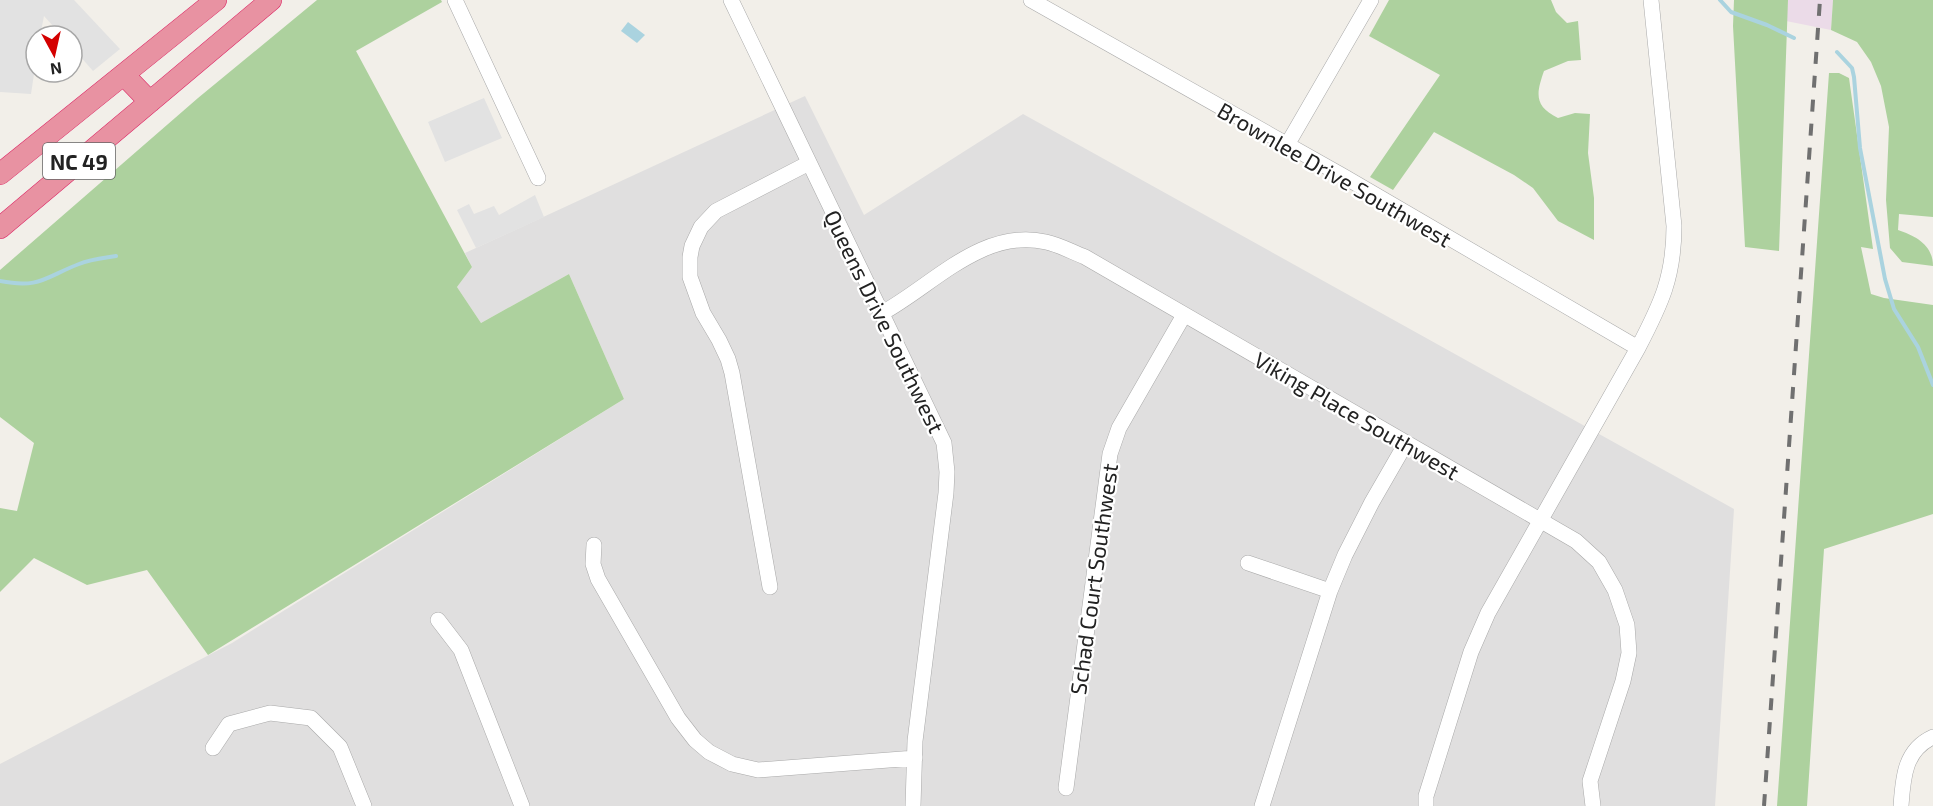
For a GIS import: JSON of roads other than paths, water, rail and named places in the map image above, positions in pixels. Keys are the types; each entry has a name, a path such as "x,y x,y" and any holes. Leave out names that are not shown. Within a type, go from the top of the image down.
{"highway":[{"name":"NC 49","path":"0,174 216,0"},
{"name":"NC 49","path":"0,228 271,0"},
{"path":"124,75 150,102"}],"street":[{"path":"455,0 538,178"},
{"name":"Queens Drive Southwest","path":"731,0 944,443 947,472 915,758 913,806"},
{"name":"Brownlee Drive Southwest","path":"1031,0 1638,348"},
{"path":"1287,145 1371,0"},
{"path":"1426,806 1426,796 1471,652 1501,586 1638,348 1657,311 1669,279 1674,253 1674,226 1651,0"},
{"path":"770,587 732,373 720,340 703,314 690,277 690,257 692,246 701,227 716,211 727,203 809,163"},
{"name":"Viking Place Southwest","path":"882,313 982,249 1014,240 1030,240 1062,247 1576,541 1599,562 1615,590 1627,625 1629,653 1623,681 1590,780 1593,806"},
{"name":"Schad Court Southwest","path":"1066,788 1110,454 1119,428 1184,315"},
{"path":"1262,806 1330,591 1366,513 1406,443"},
{"path":"594,545 593,564 598,579 678,718 695,740 709,752 732,764 758,770 915,758"},
{"path":"1248,563 1330,591"},
{"path":"438,620 461,650 522,806"},
{"path":"213,748 229,724 270,713 310,718 340,747 364,806"},
{"path":"1901,806 1906,765 1910,756 1924,741 1933,737"}],"water":[{"path":"628,22 645,35 637,43 621,31"}],"waterway":[{"path":"1720,0 1731,12 1794,38"},
{"path":"1837,52 1852,68 1854,77 1860,148 1885,279 1894,309 1918,347 1933,385"},
{"path":"0,281 34,283 84,262 116,256"}],"railway":[{"path":"1764,806 1820,0"}]}
